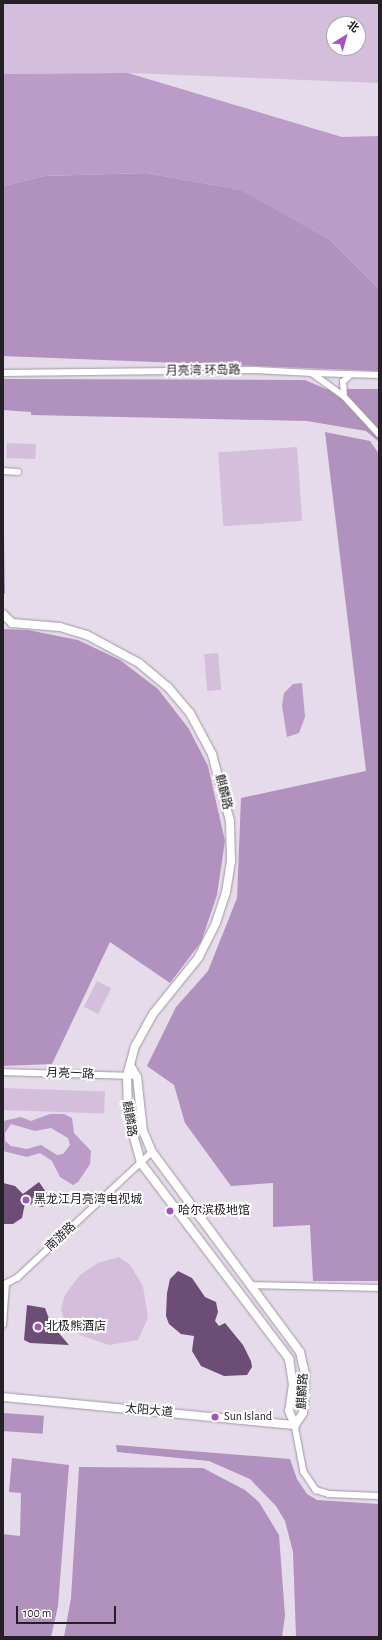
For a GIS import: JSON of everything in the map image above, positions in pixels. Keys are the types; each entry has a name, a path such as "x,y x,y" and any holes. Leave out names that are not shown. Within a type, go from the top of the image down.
{"main road":[{"path":"3,614 12,623"},
{"name":"麒麟路","path":"12,623 60,627 87,635 139,663 168,687 190,713 207,741 222,784 228,808 231,848 222,906 199,956 147,1023 135,1046 127,1076 128,1116 141,1163 285,1353 293,1374 289,1411 296,1425"},
{"name":"麒麟路","path":"130,1065 137,1077 143,1131 152,1152 250,1285 302,1359 303,1413 296,1425"},
{"name":"太阳大道","path":"3,1397 296,1425"}],"street":[{"name":"月亮湾·环岛路","path":"3,373 255,370 376,375"},
{"path":"312,373 344,396 379,434"},
{"path":"344,396 343,382 351,374"},
{"path":"3,471 18,472"},
{"name":"麒麟路","path":"3,623 12,623"},
{"name":"月亮一路","path":"3,1072 137,1077"},
{"name":"南游路","path":"4,1285 17,1278 152,1152"},
{"path":"3,1325 4,1285"},
{"path":"250,1285 379,1288"},
{"path":"296,1425 304,1472 316,1490 329,1494 379,1496"}],"shaded area":[{"path":"3,3 379,3 379,83 128,73 3,74"},
{"path":"128,73 342,137 379,136 379,289 329,239 240,190 146,173 44,176 3,186 3,74"},
{"path":"146,173 241,190 329,239 379,289 379,371 3,356 3,186 44,176"},
{"path":"3,379 305,380 326,389 379,389 379,442 366,431 307,421 31,415 31,412 3,410"},
{"path":"325,432 370,441 379,454 379,1281 313,1281 310,1225 273,1227 273,1183 231,1186 185,1123 174,1085 147,1066 176,1007 208,971 237,898 241,798 366,771"},
{"path":"7,443 36,444 35,459 6,458"},
{"path":"297,447 302,521 223,526 218,453"},
{"path":"3,478 5,594 3,593"},
{"path":"3,629 28,630 78,640 120,660 158,689 189,729 208,766 225,841 217,895 201,942 170,983 110,942 52,1064 3,1066"},
{"path":"218,653 221,690 207,691 204,654"},
{"path":"302,683 305,717 299,733 287,737 282,706 284,693 293,684"},
{"path":"97,981 111,988 98,1014 84,1007"},
{"path":"3,1088 105,1092 104,1114 3,1110"},
{"path":"50,1114 64,1114 72,1118 74,1133 91,1151 90,1164 78,1182 73,1185 60,1177 52,1161 40,1153 27,1157 3,1151 3,1121 21,1117 31,1121","holes":["11,1124 35,1131 51,1128 68,1138 70,1145 63,1154 57,1155 41,1145 27,1149 11,1146 5,1141 5,1133"]},
{"path":"119,1257 130,1265 143,1286 148,1318 138,1340 109,1345 80,1335 64,1321 61,1309 65,1295 80,1275 98,1263"},
{"path":"3,1413 44,1416 43,1434 3,1431"},
{"path":"116,1445 290,1459 297,1479 307,1494 317,1500 379,1504 379,1637 296,1637 293,1552 285,1521 276,1506 250,1479 209,1461 117,1452"},
{"path":"12,1458 69,1465 58,1606 51,1637 3,1637 3,1534 20,1536 21,1493 9,1492"},
{"path":"79,1467 203,1468 245,1490 259,1502 279,1535 285,1616 282,1637 64,1637 71,1598"}],"building":[{"name":"黑龙江月亮湾电视城","path":"39,1182 50,1198 48,1205 42,1207 25,1203 22,1218 13,1224 3,1224 3,1183 15,1186 23,1194"},
{"path":"178,1271 192,1278 205,1297 216,1302 218,1312 215,1321 219,1326 225,1323 243,1345 251,1361 252,1367 247,1375 224,1376 201,1366 192,1351 194,1336 181,1334 169,1324 166,1316 167,1293 170,1279"},
{"name":"北极熊酒店","path":"27,1305 45,1308 51,1324 69,1345 30,1343 24,1340"}],"place":[{"name":"黑龙江月亮湾电视城","path":"26,1200"},
{"name":"哈尔滨极地馆","path":"170,1211"},
{"name":"北极熊酒店","path":"38,1327"},
{"name":"Sun Island","path":"215,1417"}]}
